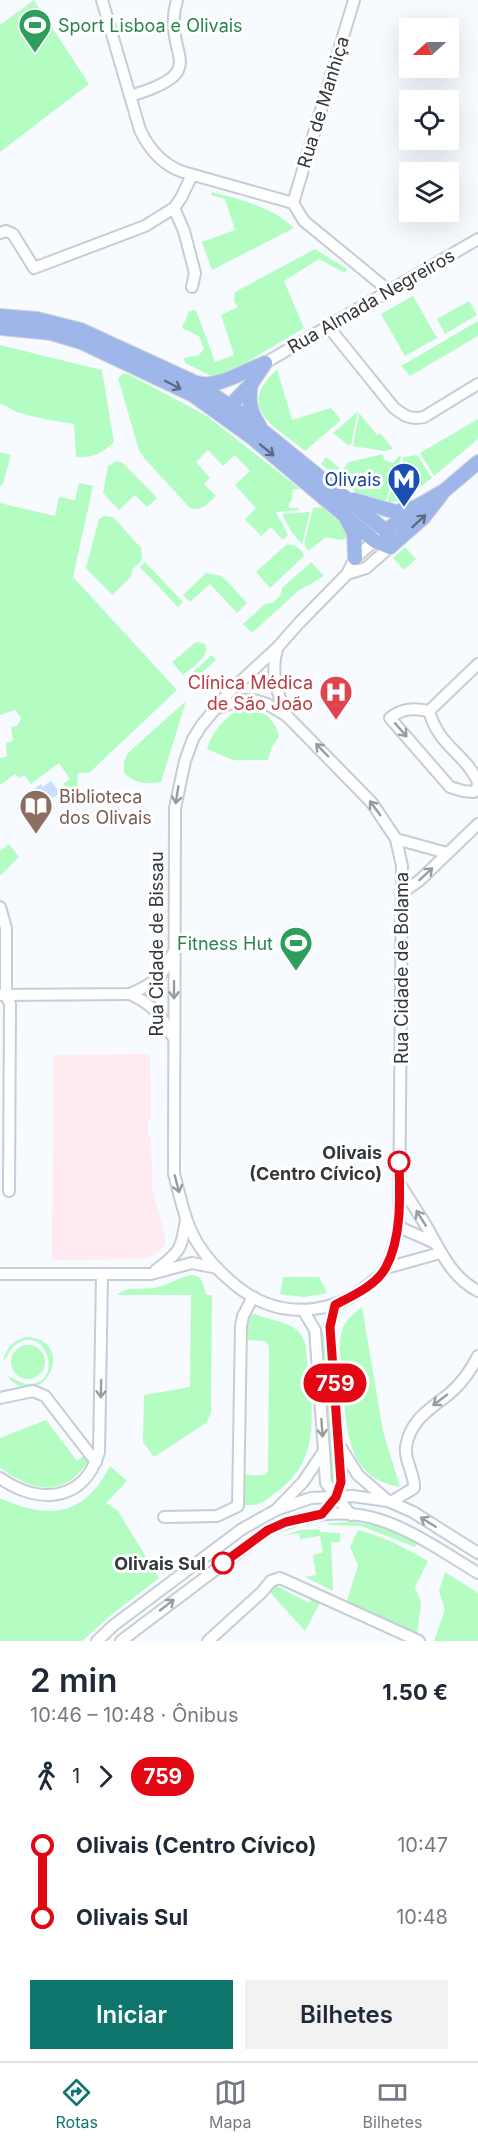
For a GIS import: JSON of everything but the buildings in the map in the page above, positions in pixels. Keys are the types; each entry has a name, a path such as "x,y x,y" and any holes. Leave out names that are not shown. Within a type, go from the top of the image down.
{"main road":[{"path":"0,316 37,319 81,330 192,381 226,407 375,541 390,547"},
{"path":"0,328 51,333 81,342 226,407 264,431 386,531 390,547"},
{"path":"192,381 210,384 265,363"},
{"path":"226,407 251,384 265,363"},
{"path":"226,407 232,384 245,370"},
{"path":"251,384 250,408 264,431"},
{"name":"Rua Cidade de Bissau","path":"386,531 416,507 444,491 478,462"},
{"name":"Rua Cidade de Bissau","path":"390,547 423,518 444,491"},
{"path":"344,497 396,512 416,507"},
{"path":"341,511 354,533 355,558"}],"street":[{"path":"102,0 140,130 153,150 171,166 192,175 293,203 304,220 388,290"},
{"path":"130,96 161,86 177,74 181,66 175,35 174,10 177,0"},
{"name":"Rua de Manhiça","path":"293,203 354,0"},
{"path":"0,233 6,231 13,234 34,268 145,226 174,208 182,198 192,175"},
{"path":"174,208 184,231 195,273 192,287"},
{"name":"Rua Almada Negreiros","path":"265,363 478,239"},
{"path":"327,325 394,408 405,417 414,419 424,417 478,384"},
{"name":"Rua Cidade de Bissau","path":"386,531 355,558 347,574 298,623 277,648 229,692 193,739 179,782 175,808 174,950 174,1174 186,1220 200,1247 233,1283 263,1303 303,1310 335,1305 357,1294 386,1268"},
{"name":"Rua Cidade de Bissau","path":"347,574 366,568 390,547"},
{"name":"Rua Cidade de Bolama","path":"277,648 273,661 273,673 277,692 287,716"},
{"path":"429,711 478,664"},
{"name":"Rua Cidade de Bolama","path":"214,709 242,700 254,700 267,704 287,716 372,803 396,839 402,866 399,1227"},
{"path":"420,709 429,711 433,726 440,737 472,768 477,791 463,791 450,787 390,718 398,711 420,709"},
{"path":"402,893 478,825"},
{"path":"396,839 447,854"},
{"path":"0,907 6,928 3,995 10,1004 9,1191"},
{"path":"3,995 130,994 149,986 165,971 174,950"},
{"path":"130,994 148,1003 163,1017 174,1038"},
{"path":"400,1184 437,1248 462,1280 478,1291"},
{"path":"151,1274 174,1256 182,1244 186,1220"},
{"path":"386,1268 399,1227 437,1248"},
{"path":"386,1268 437,1248"},
{"path":"0,1274 151,1274 192,1263 217,1268"},
{"path":"0,1478 32,1495 57,1495 80,1484 90,1474 99,1452 102,1275"},
{"path":"164,1517 217,1516 238,1506 241,1326 243,1316 254,1297"},
{"path":"322,1514 336,1497 341,1482 330,1327 335,1305"},
{"path":"303,1310 315,1330 326,1483 351,1515"},
{"path":"97,1641 114,1625 242,1529 276,1510 311,1498 352,1496 390,1501 414,1488 405,1449 414,1424 464,1379 478,1356"},
{"path":"0,1398 33,1391 45,1396 96,1462"},
{"path":"340,1446 358,1475 390,1501 413,1512 478,1553"},
{"path":"276,1510 303,1482 324,1451"},
{"path":"125,1640 268,1530 286,1522 322,1514 351,1515 383,1520 401,1526 478,1573"},
{"path":"208,1641 271,1581 280,1578 419,1641"}],"shaded area":[{"path":"150,1054 151,1121 148,1121 148,1135 151,1135 152,1189 165,1235 165,1245 153,1256 142,1259 52,1260 54,1055"}],"green space":[{"name":"Sport Lisboa e Olivais","path":"34,0 89,84 0,152 0,25"},
{"path":"212,192 266,209 294,228 212,270 202,242 235,230 225,199 211,195"},
{"path":"315,249 347,269 345,273 319,259 284,281 304,328 227,374 213,377 185,363 184,358 199,355 204,349 199,336 182,328 189,311 196,310 215,362 234,355 221,315 238,307 234,301 235,292"},
{"path":"413,296 437,338 405,356 381,314"},
{"path":"469,301 477,315 445,334 437,319"},
{"path":"478,321 478,336 410,376 401,366"},
{"path":"0,345 102,370 114,442 96,454 76,457 74,424 24,414 0,404"},
{"path":"277,369 292,420 331,408 341,420 305,451 271,424 259,406 259,395 265,383"},
{"path":"122,374 128,374 207,416 300,489 293,489 289,503 289,508 299,510 276,512 288,535 283,540 271,527 261,536 245,519 256,508 235,485 250,471 235,455 223,466 208,450 196,462 210,478 204,484 216,496 201,508 190,508 139,450 118,378"},
{"path":"358,411 351,445 348,445 333,433"},
{"path":"359,413 377,435 380,433 393,449 385,451 353,446"},
{"path":"478,419 478,439 434,476 420,453"},
{"path":"0,452 11,455 0,487"},
{"path":"383,454 384,460 393,463 399,456 401,457 386,500 383,501 359,495 321,464 326,457 342,470 349,462"},
{"path":"417,455 432,478 401,501 390,502 388,500 404,457"},
{"path":"117,461 123,463 157,498 147,507 135,495 119,510 103,493 108,466"},
{"path":"79,483 93,486 73,577 177,690 89,773 78,773 77,787 71,795 63,784 70,779 59,763 31,784 24,775 19,778 15,774 0,785 0,758 7,757 6,743 13,741 11,727 17,726 21,718 15,710 0,715 0,503 55,516 59,497 75,500"},
{"path":"322,507 343,525 350,538 339,540 326,537 308,551 304,544 313,508"},
{"path":"310,512 302,544 292,533 282,514"},
{"path":"104,516 113,517 141,548 142,560 132,570 131,577 112,595 86,568 99,519"},
{"path":"286,545 297,547 304,556 270,588 256,572"},
{"path":"405,547 416,559 404,570 393,558"},
{"path":"145,562 183,602 178,607 140,567"},
{"path":"311,562 324,576 298,591 252,633 243,624 265,604 272,603 280,596 282,588"},
{"path":"206,573 222,576 247,603 237,613 210,584 190,602 183,595"},
{"path":"196,642 205,644 205,653 200,661 183,675 172,662"},
{"path":"212,655 216,660 190,683 186,678"},
{"path":"186,701 161,782 141,782 128,777 124,773 124,762 128,753"},
{"path":"243,709 256,710 266,715 277,730 279,736 271,749 268,760 233,760 207,749 220,724"},
{"path":"9,844 19,857 0,876 0,851"},
{"path":"190,1275 200,1278 206,1295 212,1295 211,1413 206,1423 154,1457 143,1442 144,1395 190,1387 191,1295 117,1295 130,1289 159,1287"},
{"path":"283,1277 319,1277 327,1293 304,1297 280,1294"},
{"path":"362,1307 383,1431 400,1487 382,1482 368,1473 352,1448 348,1432 340,1343 347,1320"},
{"path":"255,1314 287,1324 304,1339 312,1426 303,1461 293,1477 263,1502 245,1505 245,1475 264,1475 268,1471 269,1346 265,1341 246,1340 246,1326 250,1315"},
{"path":"321,1332 325,1332 335,1479 332,1479"},
{"path":"28,1337 43,1342 51,1351 53,1362 50,1373 42,1383 32,1387 20,1386 7,1376 26,1384 40,1381 47,1374 49,1365 42,1346 34,1341 25,1340 14,1346 3,1362 11,1345"},
{"path":"28,1345 40,1350 45,1362 40,1374 28,1379 16,1374 11,1362 16,1350"},
{"path":"46,1420 77,1461 84,1456 88,1462 68,1482 47,1488 24,1482 0,1468 0,1438"},
{"path":"110,1466 127,1481 106,1503 118,1511 159,1578 82,1641 0,1641 0,1498 34,1509 49,1511 63,1509 89,1496"},
{"path":"351,1522 386,1528 419,1541 415,1547 361,1526 329,1525 328,1523"},
{"path":"319,1529 320,1532 340,1533 340,1542 331,1542 333,1591 305,1577 316,1575 313,1555 323,1553 320,1536 300,1539 299,1533 282,1536 300,1530"},
{"path":"358,1530 385,1539 428,1561 415,1587 421,1603 417,1634 346,1604 358,1565 350,1547"},
{"path":"445,1572 478,1593 478,1641 434,1641 445,1610 439,1591"},
{"path":"275,1585 309,1603 314,1596 318,1598 320,1603 305,1631 268,1590"}],"water":[{"path":"51,781 60,793 53,798 46,793 39,796 34,789 41,784 43,787"}],"bus line":[{"name":"759","path":"223,1563 268,1530 286,1522 322,1514 336,1497 341,1482 340,1446 330,1327 335,1305 357,1294 386,1268 399,1227 399,1162"}],"place":[{"name":"Sport Lisboa e Olivais","path":"35,54"},
{"name":"Olivais","path":"404,508"},
{"name":"Clínica Médica de São João","path":"336,721"},
{"name":"Biblioteca dos Olivais","path":"36,835"},
{"name":"Fitness Hut","path":"296,972"},
{"name":"Olivais (Centro Cívico)","path":"399,1162"},
{"name":"Olivais Sul","path":"223,1563"}]}
